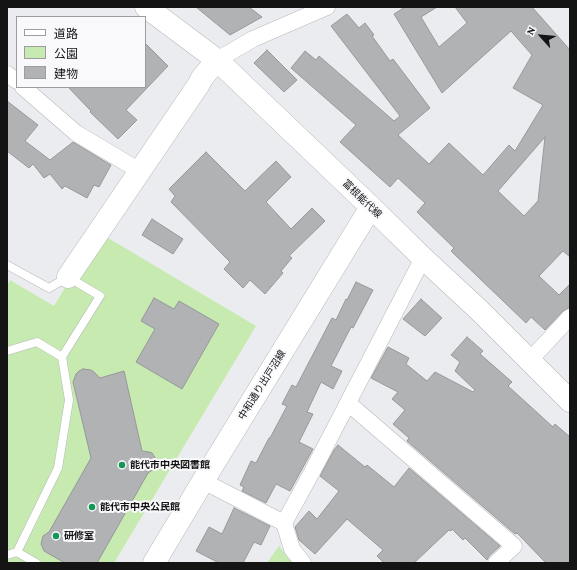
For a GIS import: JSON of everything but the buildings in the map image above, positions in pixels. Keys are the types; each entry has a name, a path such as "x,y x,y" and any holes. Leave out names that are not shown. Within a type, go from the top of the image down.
{"street":[{"name":"富根能代線","path":"146,7 217,60 479,310 570,401"},
{"path":"68,277 200,84 202,78 217,60 253,39 327,7"},
{"path":"7,74 16,80"},
{"path":"24,88 76,133 140,171"},
{"name":"中和通り出戸沼線","path":"154,563 371,207"},
{"path":"303,563 292,549 284,522 312,472 423,258"},
{"path":"530,360 570,317"},
{"path":"348,403 514,546 496,563"},
{"path":"203,481 284,522"}],"lane":[{"path":"7,265 49,288 68,277 100,296 62,357 69,400 58,468 17,552"},
{"path":"7,350 37,342 62,357"},
{"path":"7,555 17,552 36,563"}],"green space":[{"path":"98,232 256,326 114,563 7,563 7,286 10,280 54,306"},
{"path":"279,546 292,563 267,563"}],"place":[{"name":"能代市中央図書館","path":"122,465"},
{"name":"能代市中央公民館","path":"92,507"},
{"name":"研修室","path":"56,536"}]}
